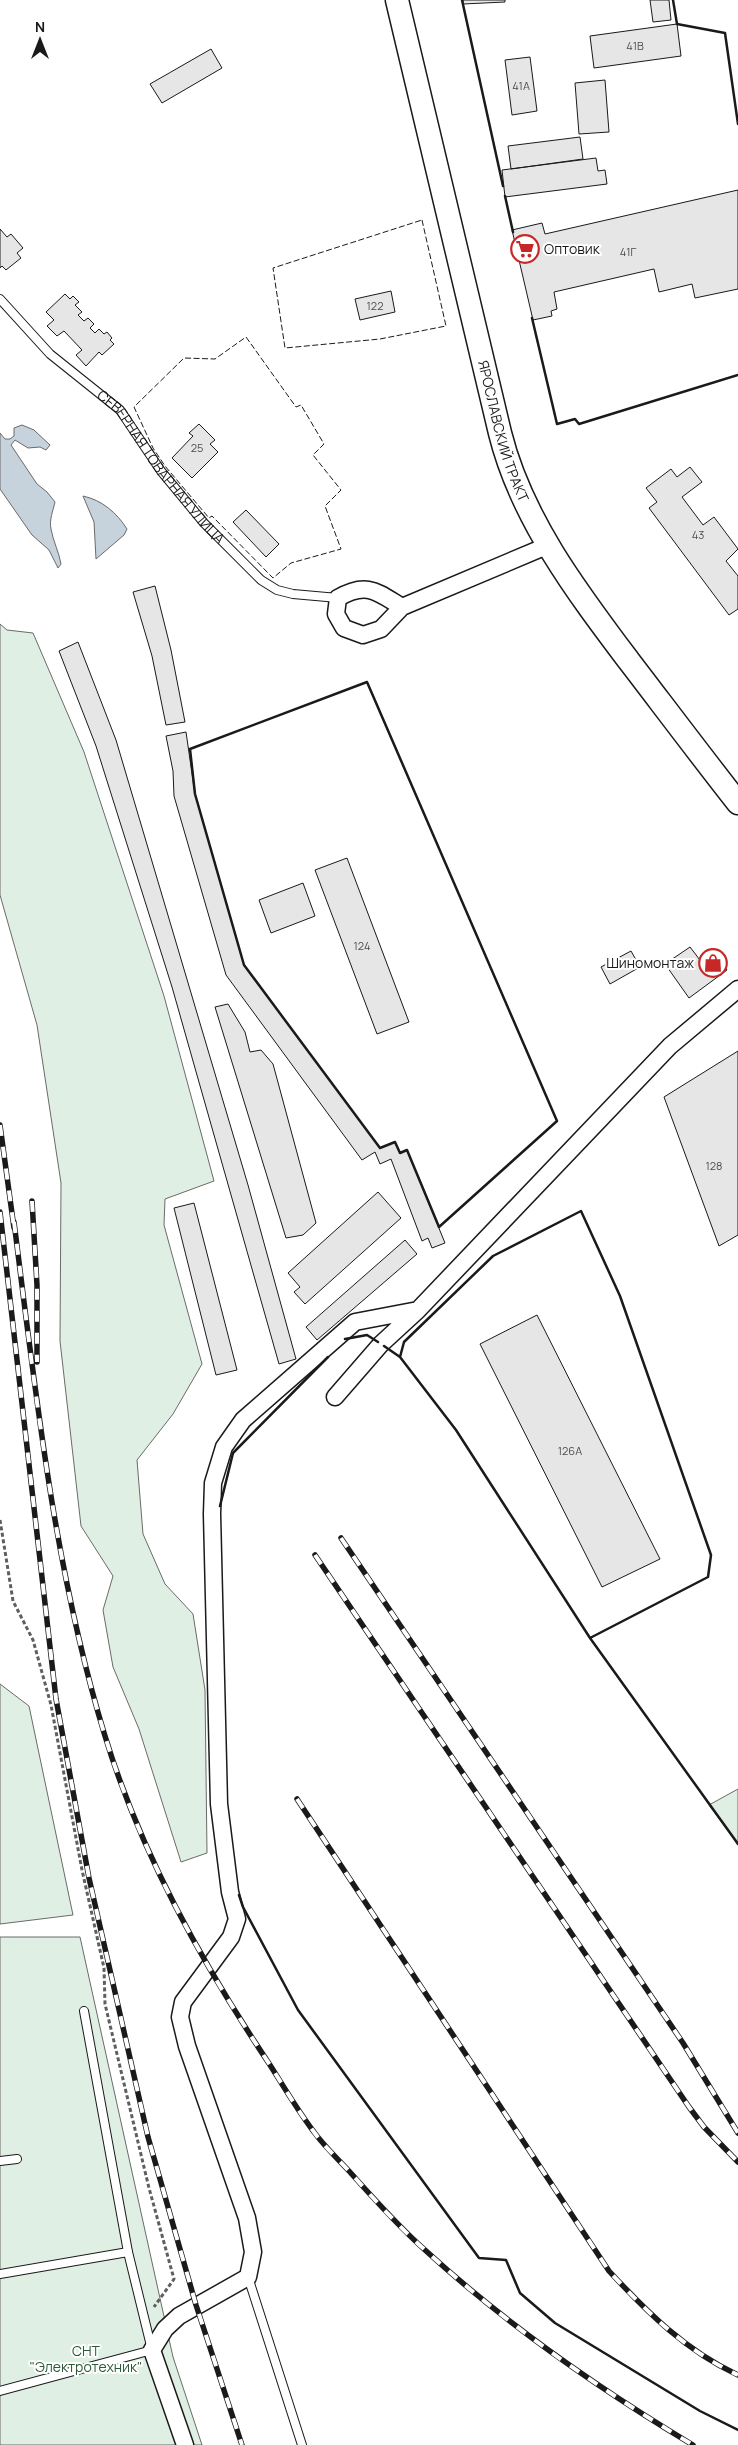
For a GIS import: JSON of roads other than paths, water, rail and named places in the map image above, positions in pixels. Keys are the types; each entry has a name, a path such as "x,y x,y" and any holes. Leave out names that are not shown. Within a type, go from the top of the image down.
{"street":[{"name":"ЯРОСЛАВСКИЙ ТРАКТ","path":"397,0 505,452 518,486 549,545 605,629 738,803"},
{"path":"338,598 336,614 344,628 363,635 381,629 402,607 549,545"},
{"name":"СЕВЕРНАЯ ТОВАРНАЯ УЛИЦА","path":"338,598 353,589 375,590 402,607"},
{"path":"335,1397 381,1344 418,1310 670,1046 738,989"},
{"path":"184,2445 152,2350 165,2329 179,2316 248,2277 253,2252 247,2218 188,2046 180,2017 183,2002 232,1937 237,1919 230,1892 219,1804 213,1482 224,1447 243,1420 355,1322 418,1310"}],"lane":[{"name":"СЕВЕРНАЯ ТОВАРНАЯ УЛИЦА","path":"0,299 50,354 120,410 161,471 204,523 261,580 276,590 293,594 338,598"},
{"path":"0,2391 152,2350 128,2252 84,2011"},
{"path":"0,2161 17,2159"},
{"path":"0,2274 128,2252"},
{"path":"248,2277 302,2445"}],"railway":[{"path":"0,1125 14,1228"},
{"path":"32,1201 37,1285 37,1362"},
{"path":"0,1212 56,1699 89,1878 148,2137 196,2305 242,2445"},
{"path":"14,1222 30,1352 49,1481 72,1610 87,1673 105,1736 136,1823 175,1907 197,1947 308,2124 326,2147 386,2212 456,2278 521,2330 588,2378 693,2445"},
{"path":"341,1538 683,2043 738,2133"},
{"path":"315,1555 689,2107 704,2127 738,2162"},
{"path":"297,1799 609,2271 653,2316 684,2342 738,2375"}],"place":[{"name":"Оптовик","path":"525,249"},
{"name":"Шиномонтаж","path":"713,963"}],"park label":[{"name":"СНТ \"Электротехник\"","path":"86,2360"}]}
